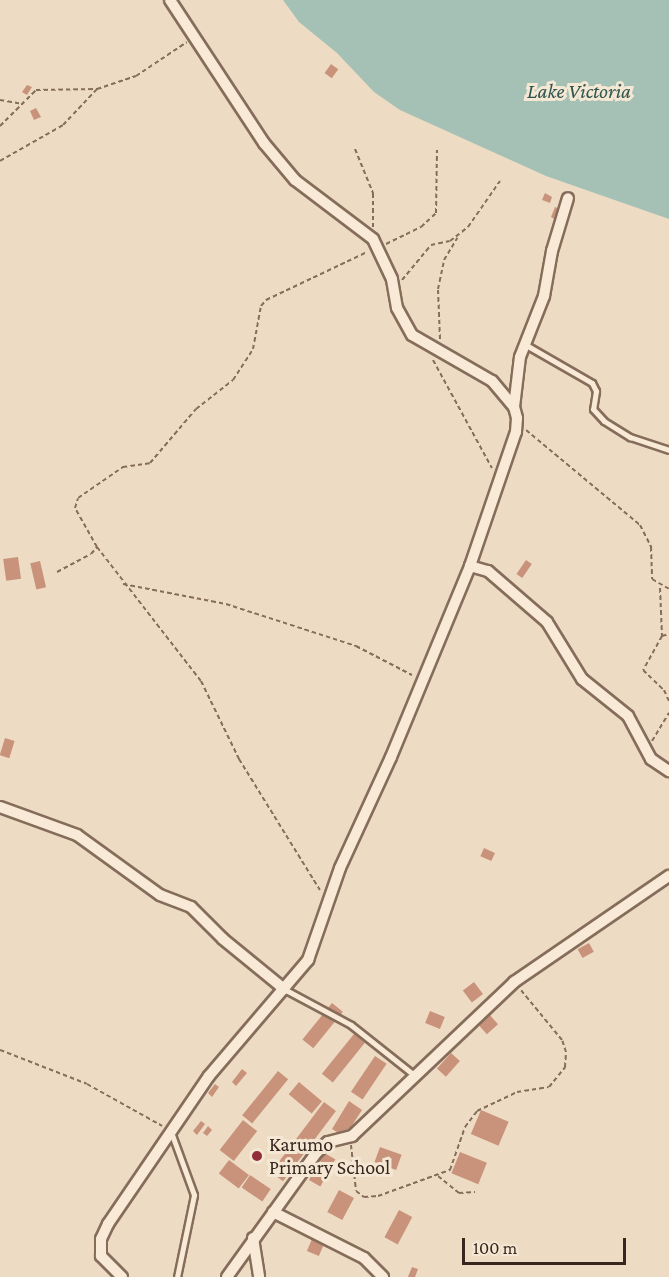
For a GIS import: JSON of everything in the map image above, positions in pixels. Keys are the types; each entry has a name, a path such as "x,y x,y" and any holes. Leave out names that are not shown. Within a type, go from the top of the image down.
{"street":[{"path":"170,0 264,143 295,180 375,243 405,325 427,347 492,381 515,412"},
{"path":"122,1277 101,1256 101,1239 171,1131 238,1037 308,960 328,902 470,566 516,432 515,412 524,344 544,296 552,251 568,198"},
{"path":"470,566 489,571 547,622 582,679 628,716 648,749 651,759 669,771"},
{"path":"0,807 77,835 160,895 191,907 223,939 284,989"},
{"path":"227,1277 316,1153 328,1142 352,1136 414,1074 514,982 669,876"},
{"path":"273,1212 364,1258 383,1277"},
{"path":"253,1238 259,1277"}],"lane":[{"path":"524,344 595,387 593,409 604,421 630,437 669,450"},
{"path":"284,989 351,1025 414,1074"},
{"path":"171,1131 194,1195 177,1277"}],"path":[{"path":"0,126 22,104 45,88 97,89 136,76 193,38"},
{"path":"0,161 63,125 97,89"},
{"path":"0,100 22,104"},
{"path":"355,149 373,193 375,243"},
{"path":"328,902 239,759 201,681 123,584 97,548 75,508 78,498 123,467 150,463 196,409 233,380 254,349 261,306 266,300 375,243 422,227 436,213 437,150"},
{"path":"443,356 436,311 444,260 459,235 500,181"},
{"path":"393,288 431,245 459,235"},
{"path":"427,347 499,481"},
{"path":"515,412 543,446 640,525 651,547 652,579 660,587 669,589"},
{"path":"57,572 91,554 97,548"},
{"path":"123,584 185,594 306,630 386,659 420,680"},
{"path":"660,587 662,636 643,670 664,690 669,701"},
{"path":"662,636 669,634"},
{"path":"648,749 669,713"},
{"path":"352,1136 353,1184 358,1195 372,1197 450,1170 473,1114 517,1092 549,1087 565,1067 562,1040 514,982"},
{"path":"0,1050 87,1084 171,1131"},
{"path":"438,1176 459,1193 476,1192"}],"water":[{"name":"Lake Victoria","path":"283,0 669,0 669,219 546,176 400,110 374,92 337,53 299,22"}],"building":[{"path":"331,64 338,69 332,78 325,73"},
{"path":"27,85 32,87 27,95 22,92"},
{"path":"36,108 41,117 34,120 30,111"},
{"path":"545,193 552,197 550,203 542,200"},
{"path":"555,207 560,209 556,220 551,217"},
{"path":"18,557 21,579 6,581 3,559"},
{"path":"526,560 532,564 522,578 516,574"},
{"path":"40,561 46,587 36,590 30,563"},
{"path":"5,738 15,741 9,758 0,755"},
{"path":"484,848 495,853 491,861 480,856"},
{"path":"589,943 594,952 582,958 578,949"},
{"path":"474,982 483,994 472,1002 463,990"},
{"path":"332,1003 343,1012 313,1048 302,1040"},
{"path":"430,1011 445,1017 440,1029 425,1023"},
{"path":"488,1013 498,1024 487,1034 477,1023"},
{"path":"354,1034 365,1043 333,1082 322,1074"},
{"path":"451,1053 460,1061 446,1077 437,1069"},
{"path":"375,1056 387,1064 363,1099 351,1092"},
{"path":"242,1069 247,1073 236,1086 232,1082"},
{"path":"278,1071 288,1079 252,1123 242,1115"},
{"path":"299,1082 322,1101 312,1114 289,1094"},
{"path":"215,1084 219,1087 212,1097 208,1093"},
{"path":"349,1101 362,1110 351,1127 340,1134 332,1129"},
{"path":"324,1102 336,1111 283,1181 271,1172"},
{"path":"481,1110 509,1122 498,1146 471,1134"},
{"path":"243,1120 257,1131 234,1161 220,1150"},
{"path":"201,1121 205,1124 197,1135 193,1131"},
{"path":"208,1126 212,1130 207,1136 203,1133"},
{"path":"380,1147 402,1155 396,1170 375,1162"},
{"path":"460,1152 487,1163 478,1184 451,1173"},
{"path":"324,1153 335,1159 320,1186 309,1180"},
{"path":"229,1160 249,1175 239,1189 219,1174"},
{"path":"250,1175 271,1189 262,1201 242,1187"},
{"path":"339,1190 354,1198 342,1220 327,1212"},
{"path":"399,1210 412,1217 398,1244 384,1237"},
{"path":"312,1239 324,1244 319,1256 307,1251"},
{"path":"412,1267 418,1269 415,1277 408,1277"}],"place":[{"name":"Karumo Primary School","path":"257,1156"}]}
